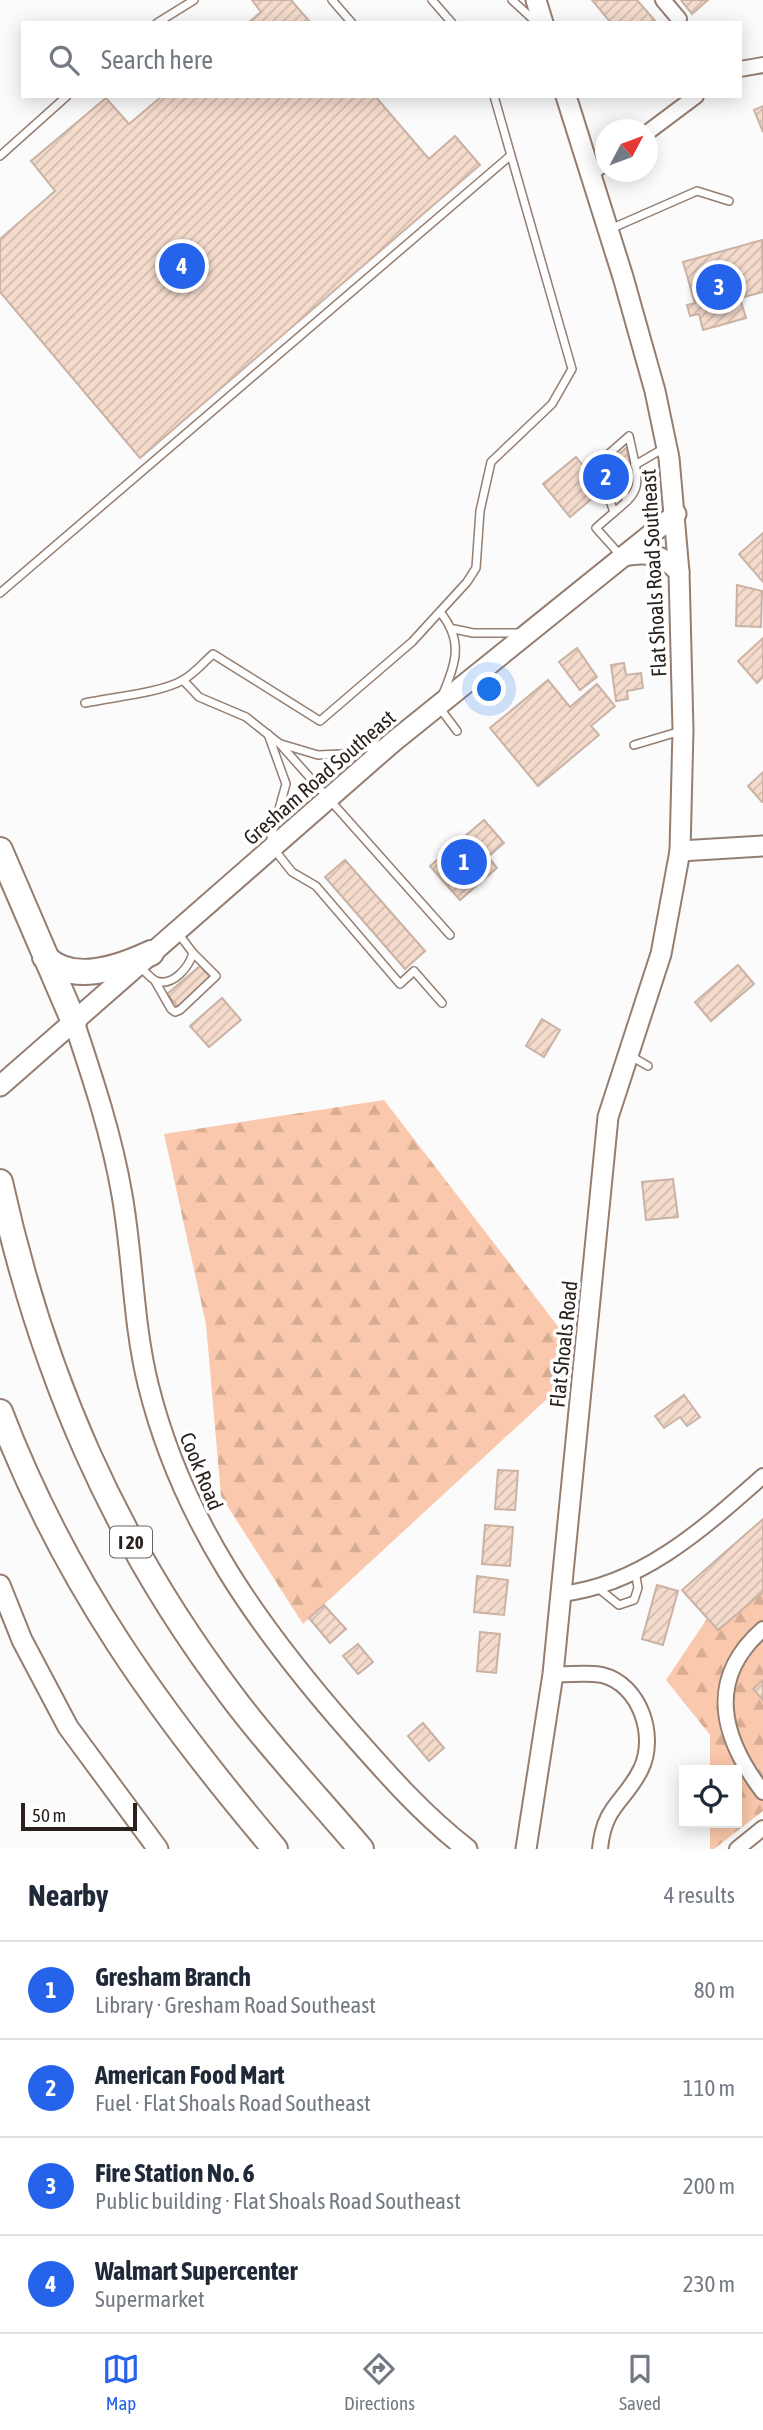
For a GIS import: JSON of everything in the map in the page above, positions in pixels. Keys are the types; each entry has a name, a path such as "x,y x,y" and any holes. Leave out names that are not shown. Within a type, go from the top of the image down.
{"highway":[{"path":"0,850 74,1022"},
{"path":"43,955 58,969 77,973 144,959"},
{"name":"I 20","path":"0,1182 43,1342 66,1405 123,1531 231,1696 361,1849"},
{"path":"0,1412 54,1535 89,1599 144,1686 275,1849"}],"street":[{"path":"536,0 542,21"},
{"path":"663,0 679,19"},
{"path":"742,69 763,65"},
{"name":"Flat Shoals Road Southeast","path":"567,98 595,161"},
{"path":"658,124 693,98"},
{"name":"Flat Shoals Road Southeast","path":"600,182 608,230 655,391 667,447 676,513 683,730 680,851"},
{"name":"Gresham Road Southeast","path":"0,1086 393,743 525,633 676,513"},
{"path":"622,557 642,552 656,554 667,559 680,572"},
{"path":"680,851 763,846"},
{"name":"Flat Shoals Road","path":"526,1849 553,1674 608,1117 662,954 680,851"},
{"name":"Cook Road","path":"74,1022 107,1124 122,1195 147,1381 172,1463 201,1528 251,1608 327,1706 406,1796 467,1849"},
{"path":"561,1594 598,1588 693,1538 763,1476"},
{"path":"0,1585 22,1640 68,1727 158,1849"},
{"path":"763,1629 748,1643 729,1672 726,1719 741,1763 763,1791"},
{"path":"553,1674 602,1675 616,1683 638,1704 645,1720 647,1755 641,1771 609,1812 602,1830 600,1849"},
{"path":"737,1849 763,1828"}],"lane":[{"path":"160,21 194,0"},
{"path":"332,0 350,21"},
{"path":"432,0 450,21"},
{"path":"512,0 535,21"},
{"path":"0,156 66,98"},
{"path":"85,703 135,692 152,692 183,680 213,654 320,721 379,672 440,612 476,568 480,512 491,462 552,404 572,369 495,98"},
{"path":"0,593 510,156"},
{"path":"608,230 697,191 729,201"},
{"path":"598,472 595,466 614,454 629,436 639,483 627,501 596,528 622,557"},
{"path":"635,465 667,447"},
{"path":"622,486 627,501"},
{"path":"609,498 614,512"},
{"path":"440,612 454,628 473,633 525,633"},
{"path":"454,628 456,654 438,705 457,731"},
{"path":"183,680 199,697 246,717 280,744 450,935"},
{"path":"634,745 683,730"},
{"path":"268,733 286,784 271,837 273,848 292,872 316,886 400,984 414,971 442,1003"},
{"path":"280,744 318,755 341,754 393,743"},
{"path":"144,959 171,1009 175,1012 180,1010 215,980 216,976 193,953 177,931"},
{"path":"155,981 169,981 181,973 190,964 193,953"},
{"path":"629,1055 648,1066"},
{"path":"598,1588 619,1605 634,1600 638,1588 635,1570"}],"green space":[{"path":"384,1100 586,1363 303,1624 221,1496 206,1324 164,1134"},
{"path":"763,1535 763,1811 742,1827 742,1765 710,1765 710,1735 666,1680"},
{"path":"710,1828 741,1828 714,1849 710,1849"}],"building":[{"path":"252,0 291,0 309,21 250,21 261,12"},
{"path":"592,0 637,0 655,21 609,21"},
{"path":"681,0 708,0 692,14"},
{"path":"106,98 129,124 160,98 377,98 429,159 455,136 480,165 140,458 0,292 0,239 55,191 31,161"},
{"path":"763,106 763,132 754,110"},
{"path":"762,240 763,292 740,298 746,318 703,330 699,314 690,316 687,305 695,303 683,262"},
{"path":"626,448 634,476 607,500 601,491 570,517 543,484 576,457 592,477"},
{"path":"763,533 763,582 739,554"},
{"path":"737,585 762,591 761,627 736,626"},
{"path":"763,638 763,677 757,683 738,661"},
{"path":"577,648 597,677 580,690 559,662"},
{"path":"624,663 626,675 641,673 643,688 627,691 628,699 616,701 611,665"},
{"path":"548,680 570,707 597,684 615,706 591,726 599,735 538,786 490,728"},
{"path":"763,772 763,802 762,802 748,786"},
{"path":"484,820 504,843 488,857 497,868 460,900 430,866"},
{"path":"345,860 425,951 405,969 325,877"},
{"path":"738,965 754,984 711,1021 695,1002"},
{"path":"200,966 211,978 178,1007 167,994"},
{"path":"222,998 241,1020 209,1047 190,1026"},
{"path":"542,1019 560,1030 544,1057 526,1046"},
{"path":"673,1179 678,1217 646,1220 642,1182"},
{"path":"684,1395 700,1417 687,1426 680,1417 664,1428 655,1416"},
{"path":"498,1470 518,1471 515,1510 495,1509"},
{"path":"763,1519 763,1592 718,1630 682,1590"},
{"path":"485,1525 513,1527 510,1566 482,1564"},
{"path":"477,1576 508,1580 504,1615 474,1612"},
{"path":"657,1585 678,1591 663,1645 642,1639"},
{"path":"324,1605 346,1629 330,1643 309,1618"},
{"path":"480,1632 500,1634 496,1673 477,1671"},
{"path":"358,1644 373,1662 358,1674 343,1656"},
{"path":"763,1680 763,1700 753,1689"},
{"path":"423,1723 444,1748 429,1761 408,1736"}],"place":[{"name":"Walmart Supercenter","path":"182,266"},
{"name":"Fire Station No. 6","path":"719,287"},
{"name":"American Food Mart","path":"606,477"},
{"name":"Gresham Branch","path":"464,862"}]}
